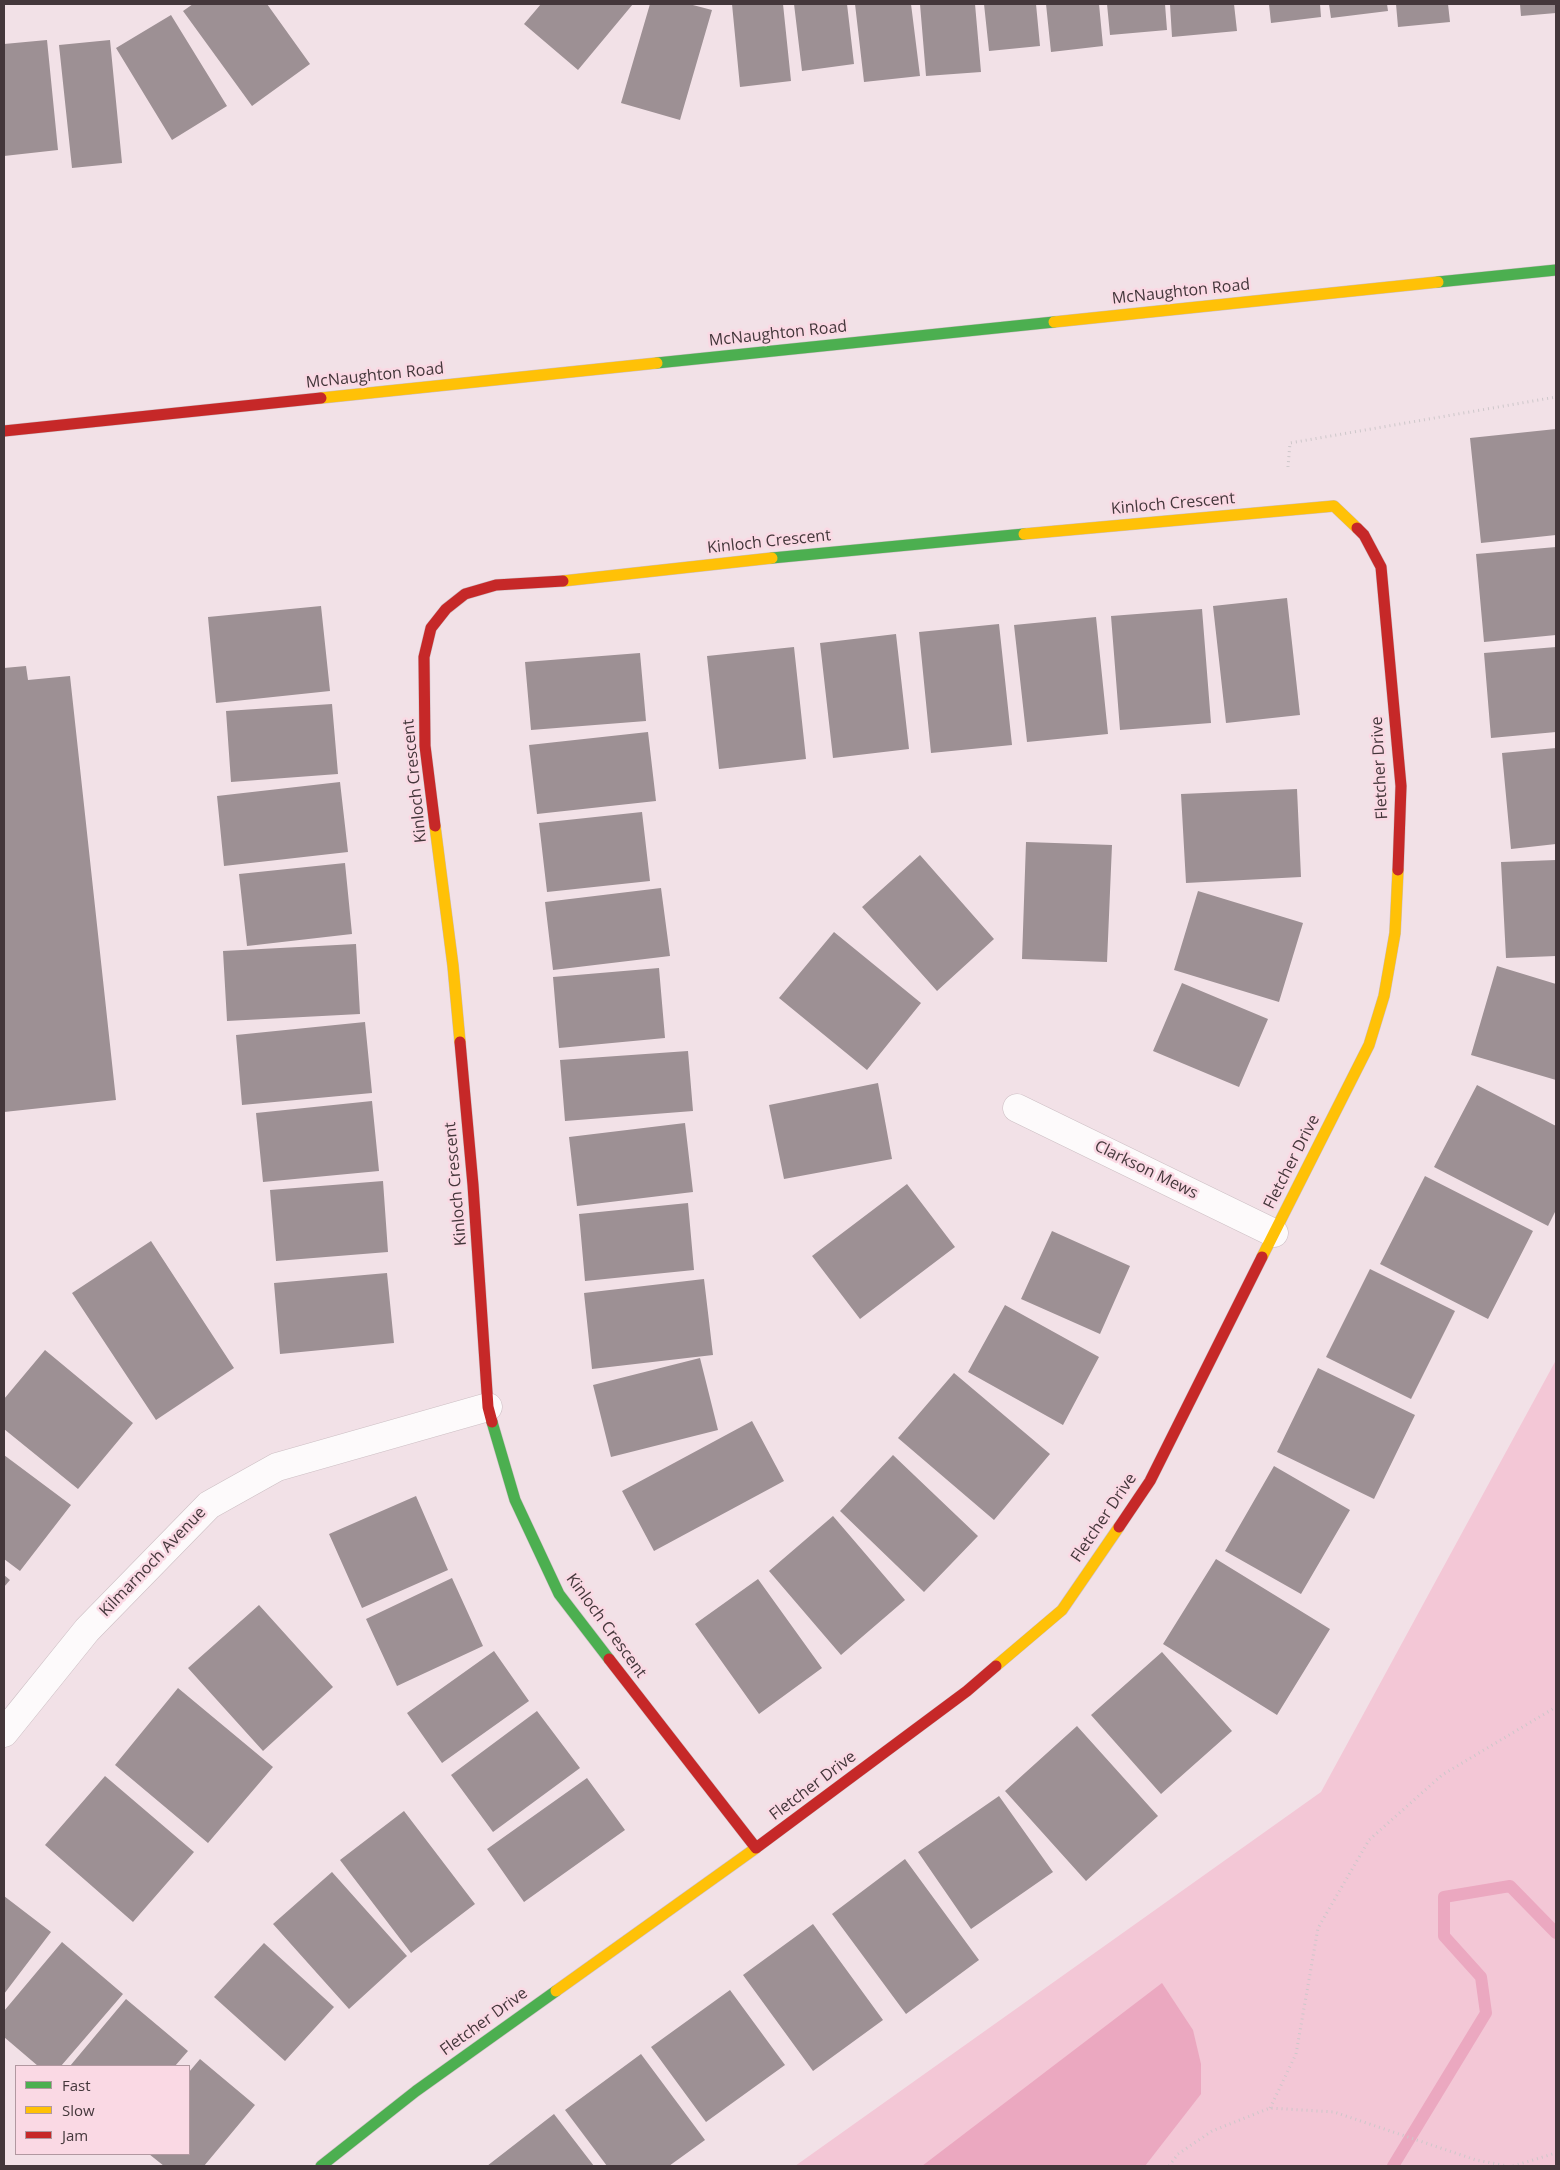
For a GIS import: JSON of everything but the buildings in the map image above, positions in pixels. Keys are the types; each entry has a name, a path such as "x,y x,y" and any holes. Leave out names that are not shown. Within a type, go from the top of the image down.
{"street":[{"name":"McNaughton Road","path":"4,431 1556,270"},
{"name":"Kinloch Crescent","path":"756,1848 559,1594 514,1500 488,1407 473,1185 453,966 425,746 424,657 431,628 446,609 465,594 496,585 568,581 874,547 1334,506 1364,535 1381,566"},
{"name":"Fletcher Drive","path":"321,2166 416,2091 756,1848 967,1691 1062,1610 1150,1480 1369,1045 1384,996 1395,933 1401,786 1381,566"},
{"name":"Clarkson Mews","path":"1017,1108 1274,1232"},
{"name":"Kilmarnoch Avenue","path":"4,1733 87,1630 209,1505 277,1467 488,1407"}],"path":[{"path":"1288,467 1290,442 1556,397"},
{"path":"1270,2108 1296,2054 1318,1928 1369,1840 1442,1775 1556,1707"},
{"path":"1169,2166 1178,2154 1212,2132 1270,2108 1334,2112 1476,2160 1507,2166"},
{"path":"1513,2166 1556,2153"}],"shaded area":[{"path":"1556,1360 1556,2166 795,2166 1321,1792"},
{"path":"1162,1983 1193,2030 1201,2064 1201,2094 1145,2166 922,2166"}],"waterway":[{"path":"1393,2166 1486,2013 1481,1977 1444,1936 1444,1897 1510,1886 1556,1933"}],"traffic: fast":[{"path":"1438,282 1556,270"},
{"path":"657,363 1054,322"},
{"path":"772,558 1024,534"},
{"path":"492,1422 515,1500 559,1594 609,1659"},
{"path":"321,2166 416,2091 556,1991"}],"traffic: slow":[{"path":"1054,322 1438,282"},
{"path":"321,398 657,363"},
{"path":"1024,534 1334,506 1357,528"},
{"path":"563,581 772,558"},
{"path":"435,826 453,966 460,1042"},
{"path":"1262,1257 1369,1045 1384,996 1395,933 1398,870"},
{"path":"996,1666 1062,1610 1119,1527"},
{"path":"556,1991 756,1848"}],"traffic: jam":[{"path":"4,431 321,398"},
{"path":"1357,528 1364,535 1381,567 1401,786 1398,870"},
{"path":"435,826 425,746 424,657 431,628 446,609 465,594 496,585 563,581"},
{"path":"460,1042 473,1185 488,1407 492,1422"},
{"path":"1119,1527 1150,1481 1262,1257"},
{"path":"609,1659 756,1848"},
{"path":"756,1848 967,1691 996,1666"}]}
